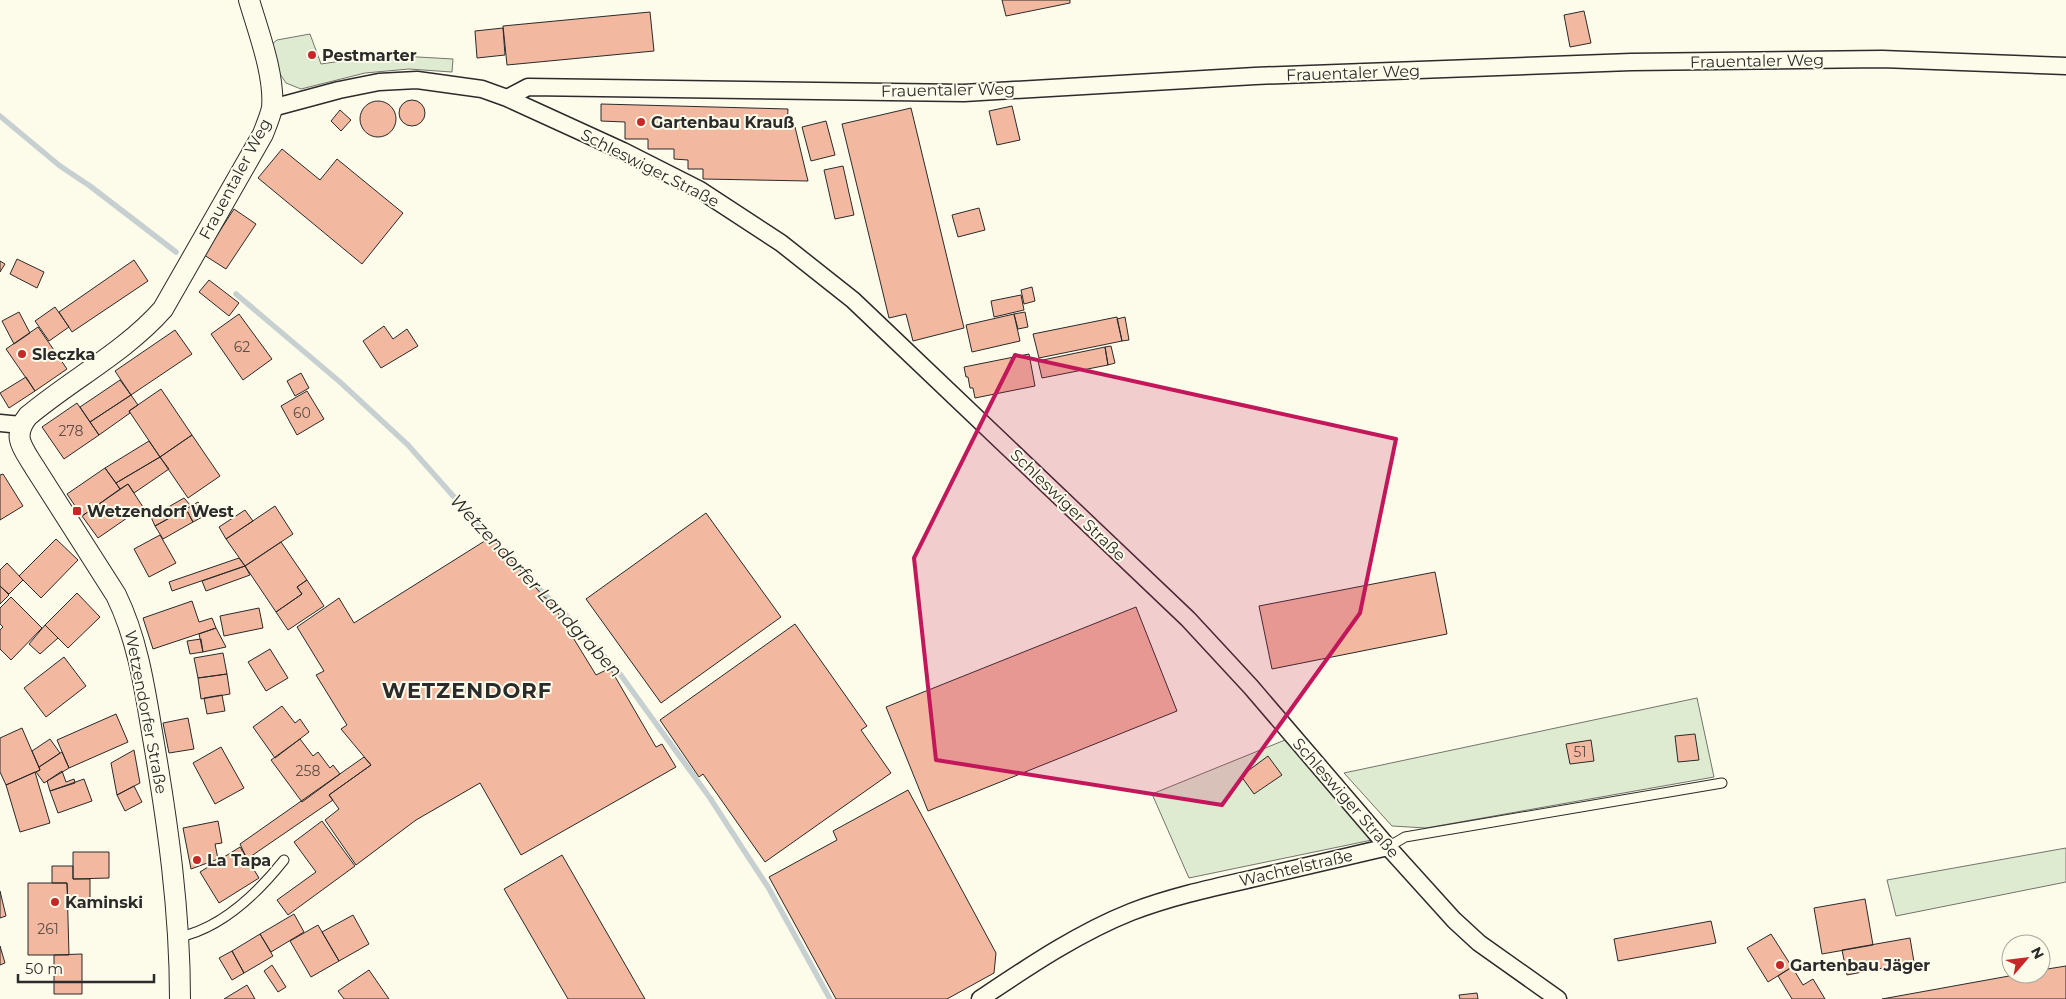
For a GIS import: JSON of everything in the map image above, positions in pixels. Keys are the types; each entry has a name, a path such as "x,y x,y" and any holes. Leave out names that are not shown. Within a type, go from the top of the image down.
{"street":[{"path":"249,0 267,67 272,108"},
{"name":"Frauentaler Weg","path":"21,425 37,408 142,330 163,309 263,134 272,108 339,90 379,82 418,80 482,89 507,98 528,88 964,92 1255,76 1631,62 1882,59 2066,66"},
{"name":"Schleswiger Straße","path":"507,98 622,151 700,190 781,243 854,300 1188,619 1251,687 1388,847 1454,920 1479,944 1558,999"},
{"path":"0,423 21,425"},
{"name":"Wetzendorfer Straße","path":"21,425 19,436 22,446 107,580 126,616 132,635 148,707 170,839 179,937 180,999"},
{"name":"Wachtelstraße","path":"980,999 1076,939 1130,913 1202,890 1388,847"}],"lane":[{"name":"Wachtelstraße","path":"1388,847 1405,837 1722,782"},
{"path":"179,937 208,928 264,885 284,860"}],"highlighted area":[{"path":"1015,355 1396,439 1360,613 1222,805 936,760 914,558"}],"green space":[{"path":"310,34 321,64 383,55 453,59 452,72 409,69 365,73 301,89 286,83 276,68 272,44 277,40"},
{"path":"1697,698 1714,777 1426,828 1392,826 1344,773"},
{"path":"1285,740 1372,840 1189,878 1152,794"},
{"path":"2066,848 2066,882 1896,916 1887,880"}],"building":[{"path":"1002,0 1070,0 1070,3 1006,16"},
{"path":"1584,11 1591,43 1570,47 1564,15"},
{"path":"650,12 654,51 507,65 503,26"},
{"path":"503,28 505,55 477,58 475,31"},
{"path":"412,100 421,104 425,113 421,122 412,126 403,122 399,113 403,104"},
{"path":"378,101 385,102 391,106 395,112 395,126 391,132 385,136 378,137 371,136 365,132 361,126 360,119 361,112 365,106 371,102"},
{"path":"601,104 788,109 787,127 795,127 808,181 703,179 703,169 688,169 688,160 674,159 674,149 648,149 648,139 625,139 625,122 601,121"},
{"path":"1012,106 1020,140 997,145 989,111"},
{"path":"911,108 964,328 913,341 906,314 889,318 842,124"},
{"path":"340,110 351,120 341,131 331,121"},
{"path":"826,121 835,155 811,161 802,127"},
{"path":"282,149 320,180 337,159 403,213 362,264 258,178"},
{"path":"843,166 854,215 835,219 824,170"},
{"path":"979,208 985,230 958,237 952,215"},
{"path":"234,209 256,224 226,269 204,255"},
{"path":"17,259 44,272 37,288 10,274"},
{"path":"134,260 148,281 72,332 59,312"},
{"path":"0,261 5,264 0,272"},
{"path":"209,280 239,303 229,316 199,292"},
{"path":"1032,287 1035,301 1024,304 1021,290"},
{"path":"1021,295 1024,310 994,317 991,301"},
{"path":"55,307 69,327 49,341 35,321"},
{"path":"19,312 30,333 14,344 2,321"},
{"path":"1025,312 1028,327 1018,329 1014,314"},
{"path":"239,314 272,359 243,380 211,334"},
{"path":"1014,314 1020,341 972,352 966,325"},
{"path":"1117,317 1122,341 1039,358 1033,334"},
{"path":"1125,317 1129,340 1122,341 1117,319"},
{"path":"384,326 393,339 407,329 418,346 381,368 363,341"},
{"path":"38,327 67,369 35,391 6,349"},
{"path":"175,330 192,354 131,395 115,371"},
{"path":"1111,346 1115,363 1108,365 1105,347"},
{"path":"1105,347 1108,365 1042,378 1038,361"},
{"path":"1029,354 1035,386 975,398 964,367"},
{"path":"301,373 309,388 295,396 287,381"},
{"path":"26,377 35,391 9,408 0,393"},
{"path":"120,380 131,395 90,422 80,407"},
{"path":"161,389 192,435 160,457 129,411"},
{"path":"307,391 324,419 297,435 281,406"},
{"path":"131,395 138,405 99,435 90,422"},
{"path":"77,403 99,435 64,459 42,427"},
{"path":"192,435 220,476 188,498 160,457"},
{"path":"149,441 160,457 116,483 105,468"},
{"path":"160,457 169,469 134,493 128,484 120,489 116,483"},
{"path":"105,468 120,489 82,516 67,494"},
{"path":"3,474 23,506 0,520 0,475"},
{"path":"128,484 143,507 98,538 82,516"},
{"path":"184,498 191,506 155,526 151,517"},
{"path":"198,502 206,515 193,522 186,509"},
{"path":"275,506 293,534 245,566 226,539"},
{"path":"186,509 193,522 163,539 155,526"},
{"path":"245,510 253,521 226,539 219,527"},
{"path":"706,513 781,617 661,703 586,599"},
{"path":"160,535 176,563 149,577 134,549"},
{"path":"491,537 544,597 550,600 596,675 610,668 656,747 662,744 676,767 521,855 480,783 416,820 356,865 325,820 339,809 329,795 371,765 341,729 347,725 316,675 324,671 297,627 339,598 354,623"},
{"path":"56,539 78,560 41,598 19,576"},
{"path":"281,542 307,580 297,587 302,594 276,612 245,566"},
{"path":"239,558 245,566 172,591 169,582"},
{"path":"7,563 23,580 9,594 0,586 0,570"},
{"path":"245,566 250,575 206,591 202,581"},
{"path":"1435,572 1447,634 1272,669 1259,606"},
{"path":"307,580 324,606 288,630 276,612 302,594 297,587"},
{"path":"0,586 9,595 0,604"},
{"path":"77,593 100,617 68,648 45,625"},
{"path":"11,597 42,628 11,660 0,649 0,630 3,627 0,624 0,608"},
{"path":"192,601 199,622 212,618 216,628 153,649 143,618"},
{"path":"1136,607 1177,711 928,811 886,707"},
{"path":"259,608 263,628 224,636 220,616"},
{"path":"795,624 867,726 861,730 891,773 765,862 703,774 699,777 660,720"},
{"path":"45,625 58,638 40,654 29,644"},
{"path":"216,628 226,647 203,652 199,634"},
{"path":"201,639 203,652 190,654 187,641"},
{"path":"270,649 288,678 266,691 248,662"},
{"path":"223,653 227,674 198,678 194,658"},
{"path":"64,657 86,686 46,717 24,688"},
{"path":"227,674 230,694 201,699 198,678"},
{"path":"222,695 225,711 207,714 204,698"},
{"path":"282,706 295,723 300,719 309,732 275,758 253,727"},
{"path":"116,714 128,742 69,768 57,740"},
{"path":"188,718 194,749 169,753 163,723"},
{"path":"22,728 40,770 6,785 0,772 0,738"},
{"path":"1695,734 1699,760 1678,762 1675,736"},
{"path":"50,739 60,753 39,767 32,751"},
{"path":"300,739 313,756 318,752 330,768 333,765 340,774 302,802 271,760"},
{"path":"1591,740 1594,761 1570,764 1566,744"},
{"path":"221,747 244,788 215,804 193,763"},
{"path":"134,750 140,783 117,795 111,763"},
{"path":"62,752 69,768 44,783 36,772 40,770 39,767"},
{"path":"1268,756 1282,775 1254,794 1241,776"},
{"path":"364,757 371,765 329,795 333,800 247,859 240,844"},
{"path":"62,771 66,782 74,779 75,783 50,791 47,781"},
{"path":"35,772 50,823 20,832 6,785"},
{"path":"84,779 92,801 58,813 50,791"},
{"path":"134,786 142,802 125,811 117,795"},
{"path":"908,790 996,953 994,973 947,999 836,999 769,877 837,840 833,831"},
{"path":"218,821 222,843 215,844 218,859 191,869 183,828"},
{"path":"322,821 355,866 288,915 277,900 316,872 294,842"},
{"path":"240,847 259,878 219,903 200,872"},
{"path":"73,852 109,852 109,878 73,879"},
{"path":"562,855 645,999 568,999 504,889"},
{"path":"52,866 73,866 73,879 90,879 90,904 68,904 67,883 52,883"},
{"path":"28,883 67,883 69,955 28,955"},
{"path":"0,891 6,916 0,918"},
{"path":"1865,899 1873,945 1822,954 1814,908"},
{"path":"294,914 304,932 271,952 260,934"},
{"path":"353,915 369,944 339,961 322,932"},
{"path":"1711,921 1716,943 1618,961 1614,939"},
{"path":"318,925 339,961 311,977 290,941"},
{"path":"260,934 273,956 244,973 232,951"},
{"path":"1771,934 1792,967 1768,982 1747,948"},
{"path":"1910,938 1914,962 1847,975 1842,950"},
{"path":"0,946 5,963 0,965"},
{"path":"232,951 244,973 232,980 219,958"},
{"path":"82,954 82,994 54,994 54,955"},
{"path":"272,965 286,987 278,992 264,971"},
{"path":"2066,966 2066,999 1882,999 2001,977 2001,984 2051,984 2051,968"},
{"path":"1792,967 1803,985 1813,979 1825,999 1792,999 1778,976"},
{"path":"369,970 389,999 344,999 338,991"},
{"path":"247,985 255,999 224,999"},
{"path":"1477,993 1478,999 1460,999 1459,995"}],"waterway":[{"name":"Wetzendorfer Landgraben","path":"0,116 60,166 90,186 176,252"},
{"name":"Wetzendorfer Landgraben","path":"236,294 340,382 408,445 494,542"},
{"name":"Wetzendorfer Landgraben","path":"514,564 580,629 620,674 710,798 768,887 830,999"}],"place":[{"name":"Pestmarter","path":"312,55"},
{"name":"Gartenbau Krauß","path":"641,122"},
{"name":"Sleczka","path":"22,354"},
{"name":"Wetzendorf West","path":"77,511"},
{"name":"La Tapa","path":"197,860"},
{"name":"Kaminski","path":"55,902"},
{"name":"Gartenbau Jäger","path":"1780,965"}],"district":[{"name":"WETZENDORF","path":"467,690"}]}
